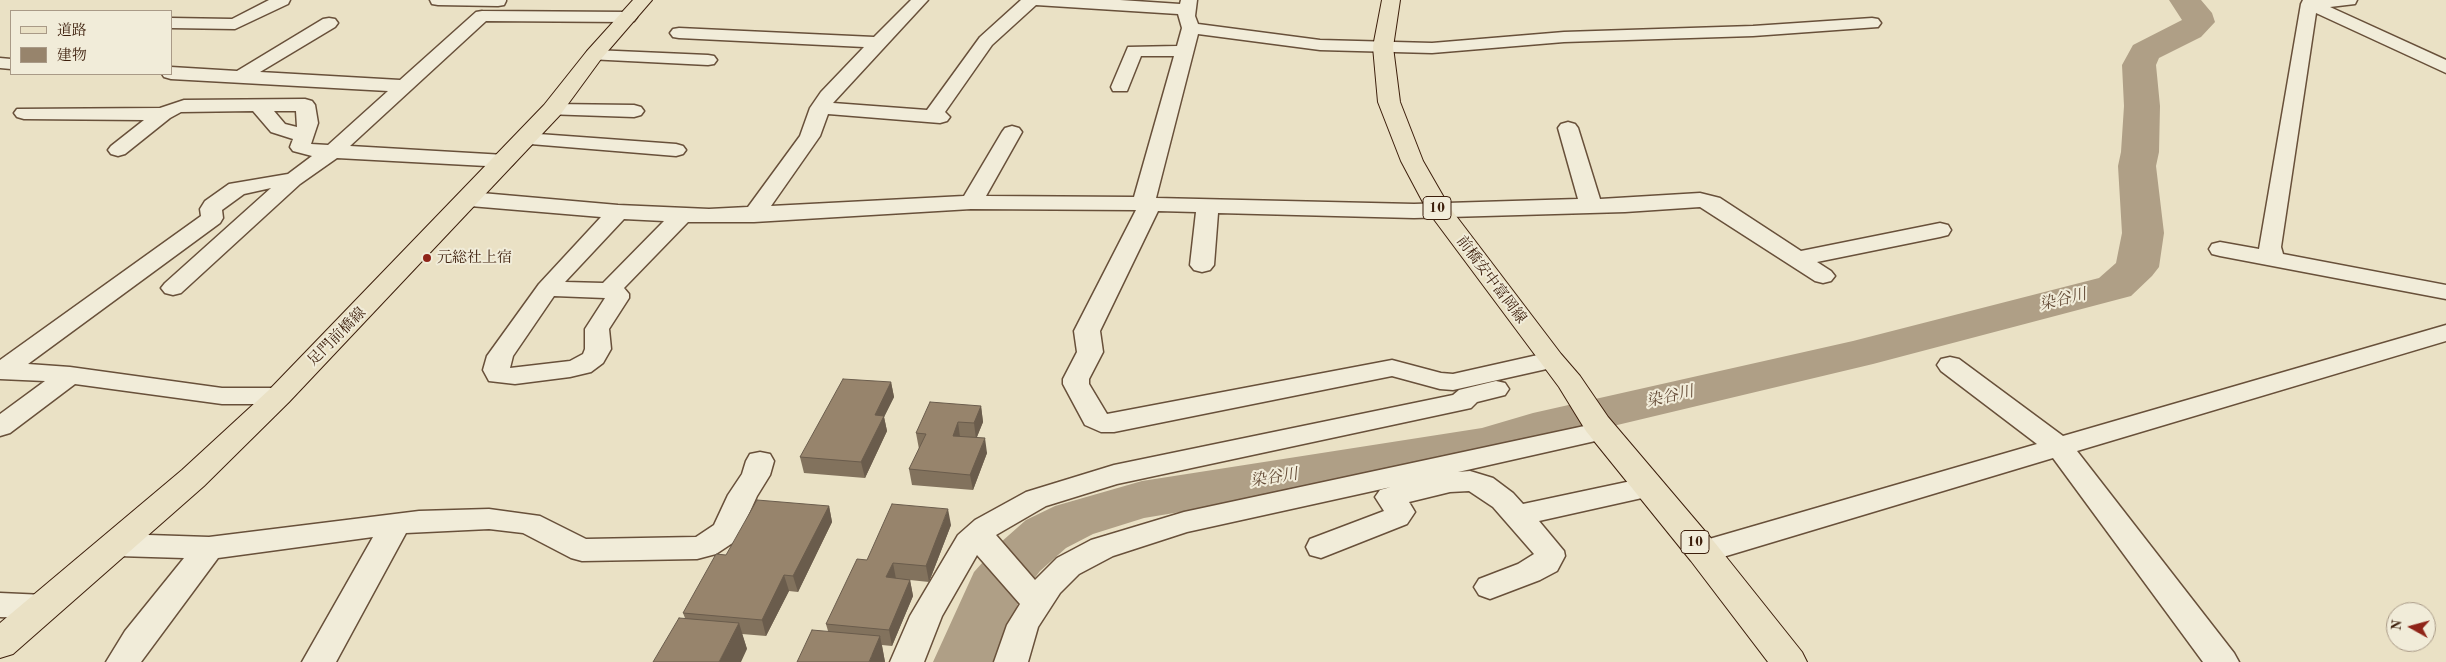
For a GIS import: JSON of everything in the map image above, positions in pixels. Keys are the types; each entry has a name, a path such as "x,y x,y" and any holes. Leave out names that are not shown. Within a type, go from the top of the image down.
{"main road":[{"name":"前橋安中富岡線","path":"1392,0 1383,47 1387,87 1396,123 1412,161 1439,210 1561,372"},
{"name":"足門前橋線","path":"0,644 118,545 193,478 279,396 470,199 552,110 594,54 635,8"},
{"name":"10","path":"1561,372 1600,428 1650,487 1789,662"}],"street":[{"path":"172,23 234,24 282,0"},
{"path":"438,0 499,0"},
{"path":"173,288 286,180 333,150 499,0"},
{"path":"754,214 810,136 820,108 828,96 881,43 920,0"},
{"path":"820,108 937,117 986,41 1031,0"},
{"path":"1037,0 1188,12 1320,45 1383,47 1481,46 1564,37 1753,31 1872,23"},
{"path":"2309,4 2349,0"},
{"path":"2309,4 2446,67"},
{"path":"2272,259 2270,247 2309,4"},
{"path":"482,16 635,8"},
{"path":"1142,204 1184,51 1188,12"},
{"path":"240,77 329,23"},
{"path":"679,33 881,43"},
{"path":"1120,87 1134,51 1184,51"},
{"path":"594,54 708,60"},
{"path":"172,73 404,86"},
{"path":"286,180 308,123 305,105 308,81"},
{"path":"118,150 163,114 175,108 184,106 305,105"},
{"path":"264,106 262,110 278,128 302,142 308,150 505,161"},
{"path":"552,110 634,111"},
{"path":"24,112 163,114"},
{"path":"1568,128 1591,205"},
{"path":"971,202 1012,132"},
{"path":"525,139 676,150"},
{"path":"1,371 212,218 211,209 213,206 237,188 286,180"},
{"path":"470,199 618,212 682,215 754,214 971,202 1439,210 1707,201 1823,276"},
{"path":"1142,204 1147,210 1087,331 1091,347 1090,352 1076,384 1095,419 1101,423 1112,424 1392,368 1440,382 1561,372"},
{"path":"1202,265 1208,207"},
{"path":"547,289 608,291 617,294 617,298 597,329 598,349 590,362 570,369 515,376 498,375 498,364 504,349 547,289 566,266 618,212"},
{"path":"608,291 682,215"},
{"path":"1798,259 1940,230"},
{"path":"2220,249 2272,259 2442,285"},
{"path":"1702,552 2060,448 2446,332"},
{"path":"1950,365 2060,448 2222,662"},
{"path":"1,371 70,375 222,396 279,396"},
{"path":"907,662 926,616 949,574 970,543 982,538 1012,511 1036,499 1114,475 1462,402 1468,396 1561,372"},
{"path":"0,428 70,375"},
{"path":"1010,662 1034,600 1058,574 1102,548 1184,522 1600,428"},
{"path":"118,545 209,548 439,519 508,519 529,523 582,550 697,548 726,532 743,495 756,475 760,461"},
{"path":"1321,547 1396,517 1400,512 1390,496 1450,482 1470,481 1491,491 1518,515 1549,551 1550,556 1546,563 1529,572 1490,587"},
{"path":"1518,515 1650,487"},
{"path":"319,662 396,524"},
{"path":"982,538 1034,600"},
{"path":"123,662 137,640 209,548"},
{"path":"0,605 45,607"}],"building":[{"path":"843,379 891,382 875,415 884,416 861,462 800,457"},
{"path":"930,402 981,406 974,423 958,422 953,436 985,438 970,475 909,469 926,434 916,433"},
{"path":"757,500 829,506 793,576 784,575 762,620 683,613 716,554 726,555"},
{"path":"892,504 948,509 926,566 893,563 886,577 910,580 889,630 826,624 857,559 867,560"},
{"path":"679,618 739,623 719,662 653,662"},
{"path":"812,630 880,636 869,662 797,662"}],"waterway":[{"name":"染谷川","path":"964,662 995,587 1020,557 1046,534 1074,520 1142,500 1487,444 1533,429 1856,354 2115,287 2137,267 2143,233 2137,166 2140,152 2142,106 2139,65 2145,52 2190,30 2199,22 2196,13 2184,0"}],"place":[{"name":"元総社上宿","path":"427,258"}]}
